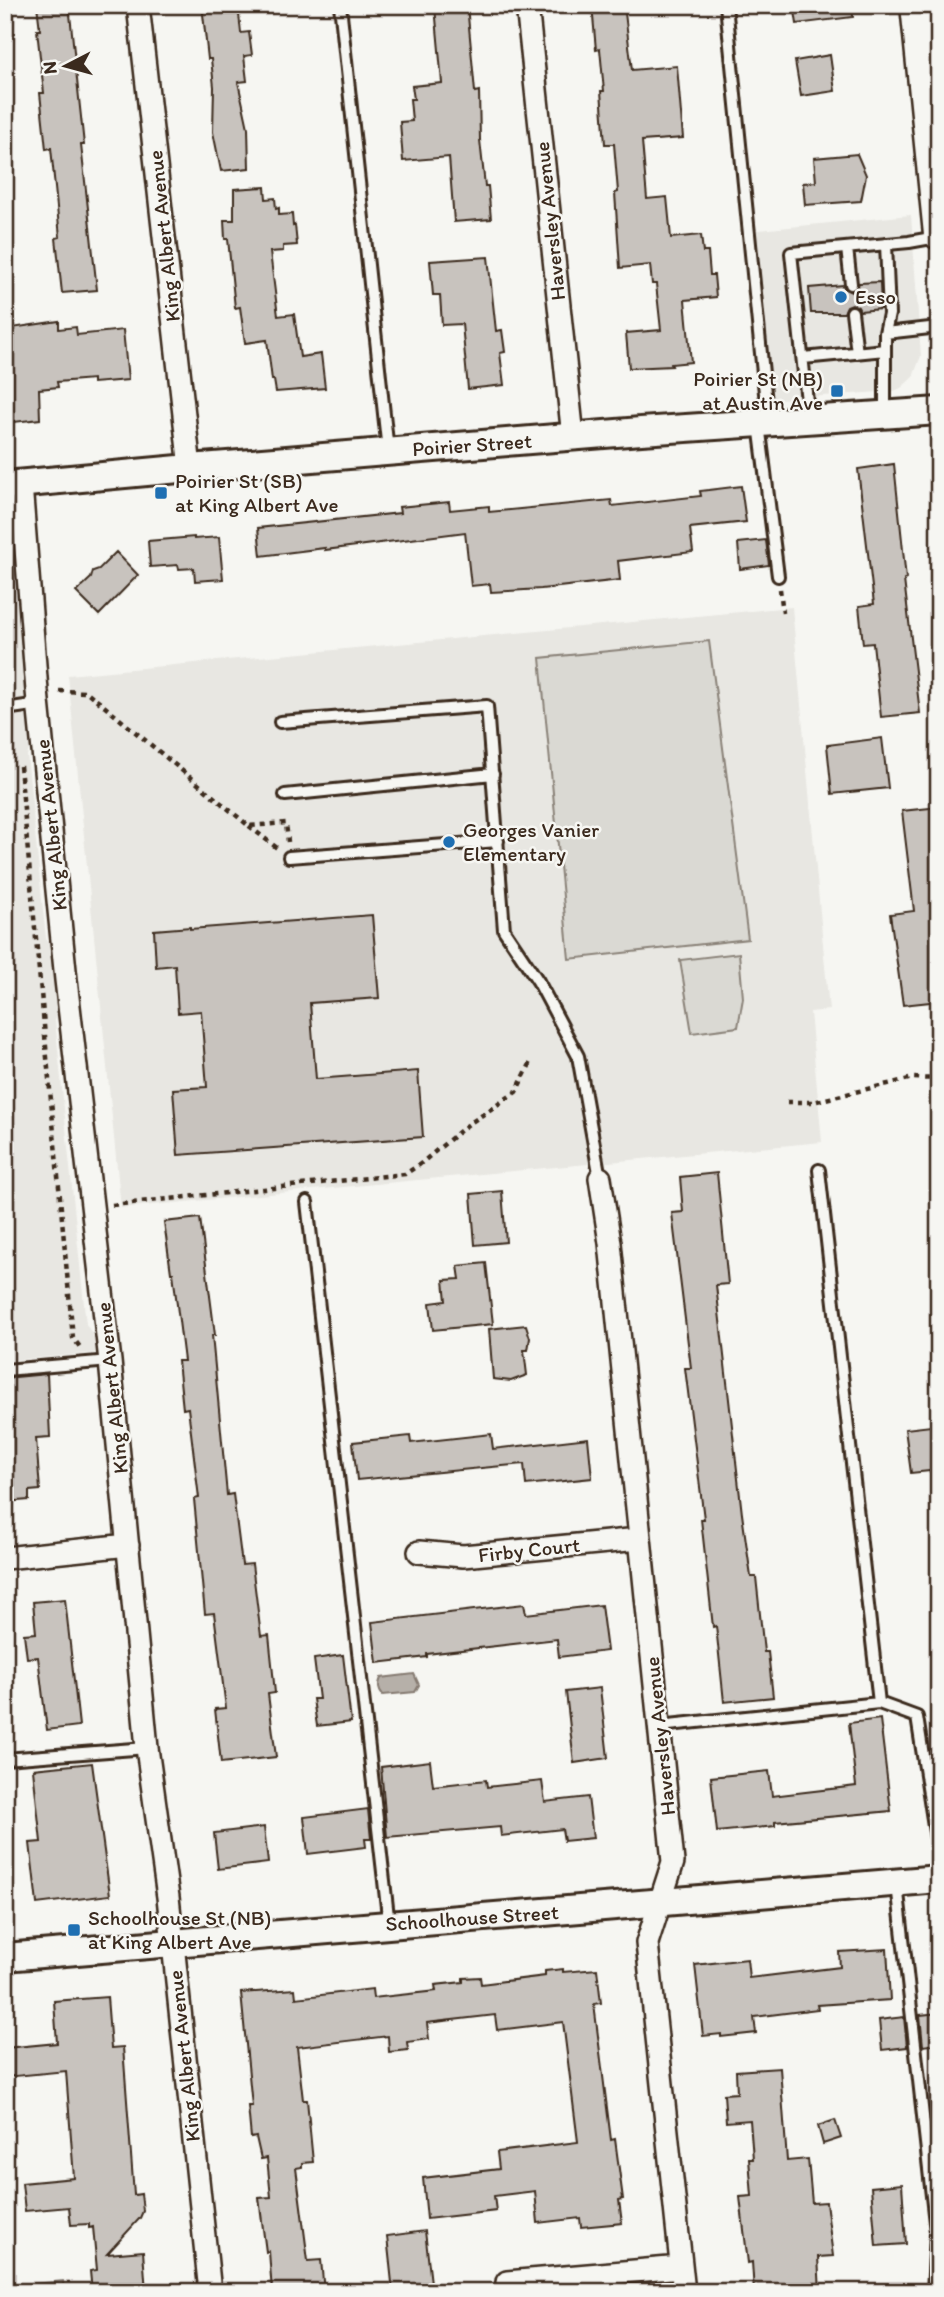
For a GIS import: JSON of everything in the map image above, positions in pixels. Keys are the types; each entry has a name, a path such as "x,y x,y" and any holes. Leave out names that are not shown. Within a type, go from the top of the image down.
{"main road":[{"path":"916,5 939,235"}],"street":[{"name":"King Albert Avenue","path":"138,5 190,468"},
{"name":"Haversley Avenue","path":"527,5 573,437"},
{"name":"Poirier Street","path":"13,485 388,451 939,411"},
{"name":"King Albert Avenue","path":"13,485 39,704 101,1362 128,1545 147,1748 168,1897 210,2292"},
{"name":"Haversley Avenue","path":"600,1178 610,1243 673,1862 647,1944 684,2292"},
{"name":"Firby Court","path":"419,1552 463,1556 639,1539"},
{"path":"5,1558 128,1545"},
{"name":"Schoolhouse Street","path":"5,1957 939,1879"},
{"path":"508,2282 681,2267"}],"lane":[{"path":"340,5 388,451"},
{"path":"726,5 778,576"},
{"path":"809,420 791,253 886,244 939,235"},
{"path":"885,415 885,333 889,314 886,244"},
{"path":"847,248 851,284"},
{"path":"852,312 857,353"},
{"path":"885,333 939,327"},
{"path":"803,358 885,350"},
{"path":"5,709 39,704"},
{"path":"280,722 487,706 504,930 538,981 578,1056 600,1178"},
{"path":"285,795 492,774"},
{"path":"289,857 498,841"},
{"path":"820,1170 879,1703"},
{"path":"307,1202 388,1925"},
{"path":"5,1370 101,1362"},
{"path":"659,1726 879,1703 917,1717 939,1858"},
{"path":"5,1759 147,1748"},
{"path":"897,1884 936,2232 933,2292"}],"path":[{"path":"5,605 10,656"},
{"path":"79,690 87,692 289,857"},
{"path":"20,762 73,1338 101,1362"},
{"path":"249,827 286,823 289,857"},
{"path":"111,1205 405,1174 466,1126 516,1093 532,1060"},
{"path":"787,1102 813,1102 913,1078 939,1079"}],"shaded area":[{"path":"911,215 921,356 913,377 894,391 766,400 749,231"},
{"path":"5,509 9,518 32,743 27,755 46,939 53,948 59,1008 55,1020 86,1324 94,1337 96,1353 5,1361"},
{"name":"Georges Vanier Elementary","path":"792,607 829,1010 810,1012 822,1142 121,1208 68,675"},
{"path":"709,641 748,939 569,959 540,658"},
{"path":"739,953 743,998 738,1027 692,1033 680,960"},
{"path":"414,1674 419,1685 415,1692 383,1695 380,1691 381,1678"},
{"path":"63,2281 64,2292 5,2292 5,2287"}],"building":[{"path":"37,5 69,5 97,290 62,293 56,238 60,237 51,148 46,149 40,93 44,93"},
{"path":"202,5 238,5 241,33 249,32 252,55 244,56 247,81 238,82 248,128 249,168 221,171 213,132 214,87"},
{"path":"467,5 475,92 479,91 480,140 491,219 454,222 449,157 403,161 400,122 412,121 412,86 442,83 435,7"},
{"path":"592,5 624,5 632,70 677,66 683,138 642,141 647,199 667,197 671,238 701,235 703,252 708,252 710,275 714,275 716,297 685,300 691,362 671,364 672,366 629,368 626,333 661,330 656,284 652,284 650,265 620,268 614,144 605,144 601,91 604,91 600,49 596,50"},
{"path":"794,5 852,5 853,17 797,24"},
{"path":"830,55 835,91 801,96 795,61"},
{"path":"857,154 866,175 861,201 805,205 803,183 816,182 814,158"},
{"path":"265,187 266,199 275,198 279,215 292,214 293,226 295,225 297,245 283,246 283,251 270,252 278,316 294,314 300,357 321,354 325,388 276,392 267,340 245,343 240,307 235,308 224,220 234,220 234,189"},
{"path":"488,257 496,331 502,330 505,352 500,353 504,385 468,389 462,324 442,325 440,295 433,295 430,261"},
{"path":"880,282 881,309 860,311 852,304 847,306 844,313 811,313 809,288 843,285 851,292 856,290 859,283"},
{"path":"59,321 59,329 76,327 77,335 123,330 128,380 57,382 58,387 39,389 40,419 14,422 5,329"},
{"path":"894,464 904,580 920,713 881,717 873,643 863,644 859,606 874,604 858,469"},
{"path":"741,486 746,522 690,528 693,552 618,561 620,580 491,592 490,584 471,586 465,532 261,556 258,528 400,513 399,507 449,502 450,510 489,506 489,512 611,500 612,506 701,496 700,491"},
{"path":"219,537 223,579 195,581 194,568 179,569 178,565 150,567 148,541"},
{"path":"766,540 769,565 740,569 738,543"},
{"path":"116,552 138,575 99,615 76,592 91,578 93,571 99,569"},
{"path":"882,738 888,788 832,794 827,745"},
{"path":"939,807 939,887 933,888 939,934 939,1001 903,1005 890,914 914,911 902,811"},
{"path":"372,915 379,998 310,1003 316,1079 418,1071 423,1137 178,1155 173,1089 207,1087 201,1011 178,1013 175,965 156,967 154,930"},
{"path":"717,1173 728,1284 716,1285 742,1514 751,1577 756,1577 764,1652 768,1652 773,1697 724,1702 701,1519 704,1519 685,1368 691,1368 672,1213 683,1212 680,1177"},
{"path":"502,1191 506,1242 475,1245 471,1194"},
{"path":"200,1218 215,1335 212,1335 227,1495 233,1494 242,1565 252,1564 261,1636 269,1635 275,1693 268,1694 276,1757 221,1763 215,1709 226,1708 214,1613 205,1614 194,1499 199,1498 188,1408 183,1409 178,1361 184,1361 164,1222"},
{"path":"486,1263 493,1324 433,1330 430,1303 446,1301 444,1280 460,1279 458,1266"},
{"path":"526,1325 530,1338 528,1350 524,1350 527,1375 511,1381 493,1379 489,1329"},
{"path":"47,1374 50,1437 36,1438 40,1490 29,1491 29,1500 5,1502 5,1378"},
{"path":"939,1425 939,1470 911,1473 905,1429"},
{"path":"491,1434 493,1449 588,1438 592,1478 526,1485 524,1464 357,1480 353,1442 410,1436 411,1443"},
{"path":"65,1599 79,1726 47,1730 38,1657 27,1658 24,1634 36,1633 33,1602"},
{"path":"524,1604 526,1614 601,1605 607,1651 559,1657 557,1639 427,1654 427,1657 377,1663 372,1622"},
{"path":"343,1655 351,1722 317,1726 313,1699 319,1699 314,1659"},
{"path":"600,1688 608,1758 574,1763 566,1692"},
{"path":"880,1719 891,1811 775,1822 775,1826 717,1832 711,1777 769,1771 772,1796 856,1786 849,1723"},
{"path":"430,1761 433,1786 486,1780 487,1787 542,1781 545,1802 588,1797 593,1838 564,1841 562,1829 501,1836 500,1827 387,1837 381,1767"},
{"path":"92,1763 110,1895 37,1904 30,1843 41,1842 33,1769"},
{"path":"368,1809 371,1839 365,1839 366,1847 308,1854 304,1817"},
{"path":"264,1827 268,1863 218,1869 214,1833"},
{"path":"887,1949 890,2000 817,2005 818,2009 754,2017 756,2033 703,2036 695,1965 747,1959 749,1978 840,1967 839,1952"},
{"path":"563,1969 563,1972 597,1969 601,2003 594,2004 611,2140 615,2139 623,2199 619,2200 622,2223 581,2227 580,2218 538,2223 535,2191 494,2196 496,2211 427,2219 423,2178 499,2169 497,2152 578,2142 563,2022 497,2030 495,2015 427,2023 429,2039 407,2042 408,2050 389,2052 388,2036 297,2047 303,2100 307,2100 313,2162 302,2163 302,2167 296,2168 308,2261 321,2260 324,2292 272,2292 269,2251 266,2252 259,2198 271,2197 267,2158 261,2159 256,2137 251,2138 248,2106 252,2106 241,1993 295,1989 296,1998 372,1989 373,1998 436,1991 435,1985 463,1982 463,1978 480,1977 481,1984 545,1976 545,1971"},
{"path":"107,1997 111,2048 123,2047 134,2195 141,2194 143,2211 140,2218 107,2254 143,2251 146,2292 92,2292 90,2271 97,2270 93,2227 89,2228 89,2224 71,2225 69,2207 25,2211 22,2183 74,2178 66,2071 5,2077 5,2048 57,2043 54,2001"},
{"path":"939,2013 939,2044 923,2046 920,2015"},
{"path":"904,2017 907,2047 882,2050 879,2020"},
{"path":"780,2068 787,2161 808,2159 812,2203 826,2202 833,2256 818,2257 820,2292 754,2292 752,2262 748,2263 740,2197 752,2196 750,2120 726,2122 724,2094 737,2093 736,2071"},
{"path":"835,2120 841,2138 823,2144 818,2126"},
{"path":"902,2184 906,2244 876,2246 871,2187"},
{"path":"425,2231 432,2292 393,2292 387,2236"}],"place":[{"name":"Esso","path":"841,297"},
{"name":"Poirier St (NB) at Austin Ave","path":"837,391"},
{"name":"Poirier St (SB) at King Albert Ave","path":"161,493"},
{"name":"Georges Vanier Elementary","path":"449,842"},
{"name":"Schoolhouse St (NB) at King Albert Ave","path":"74,1930"}]}
